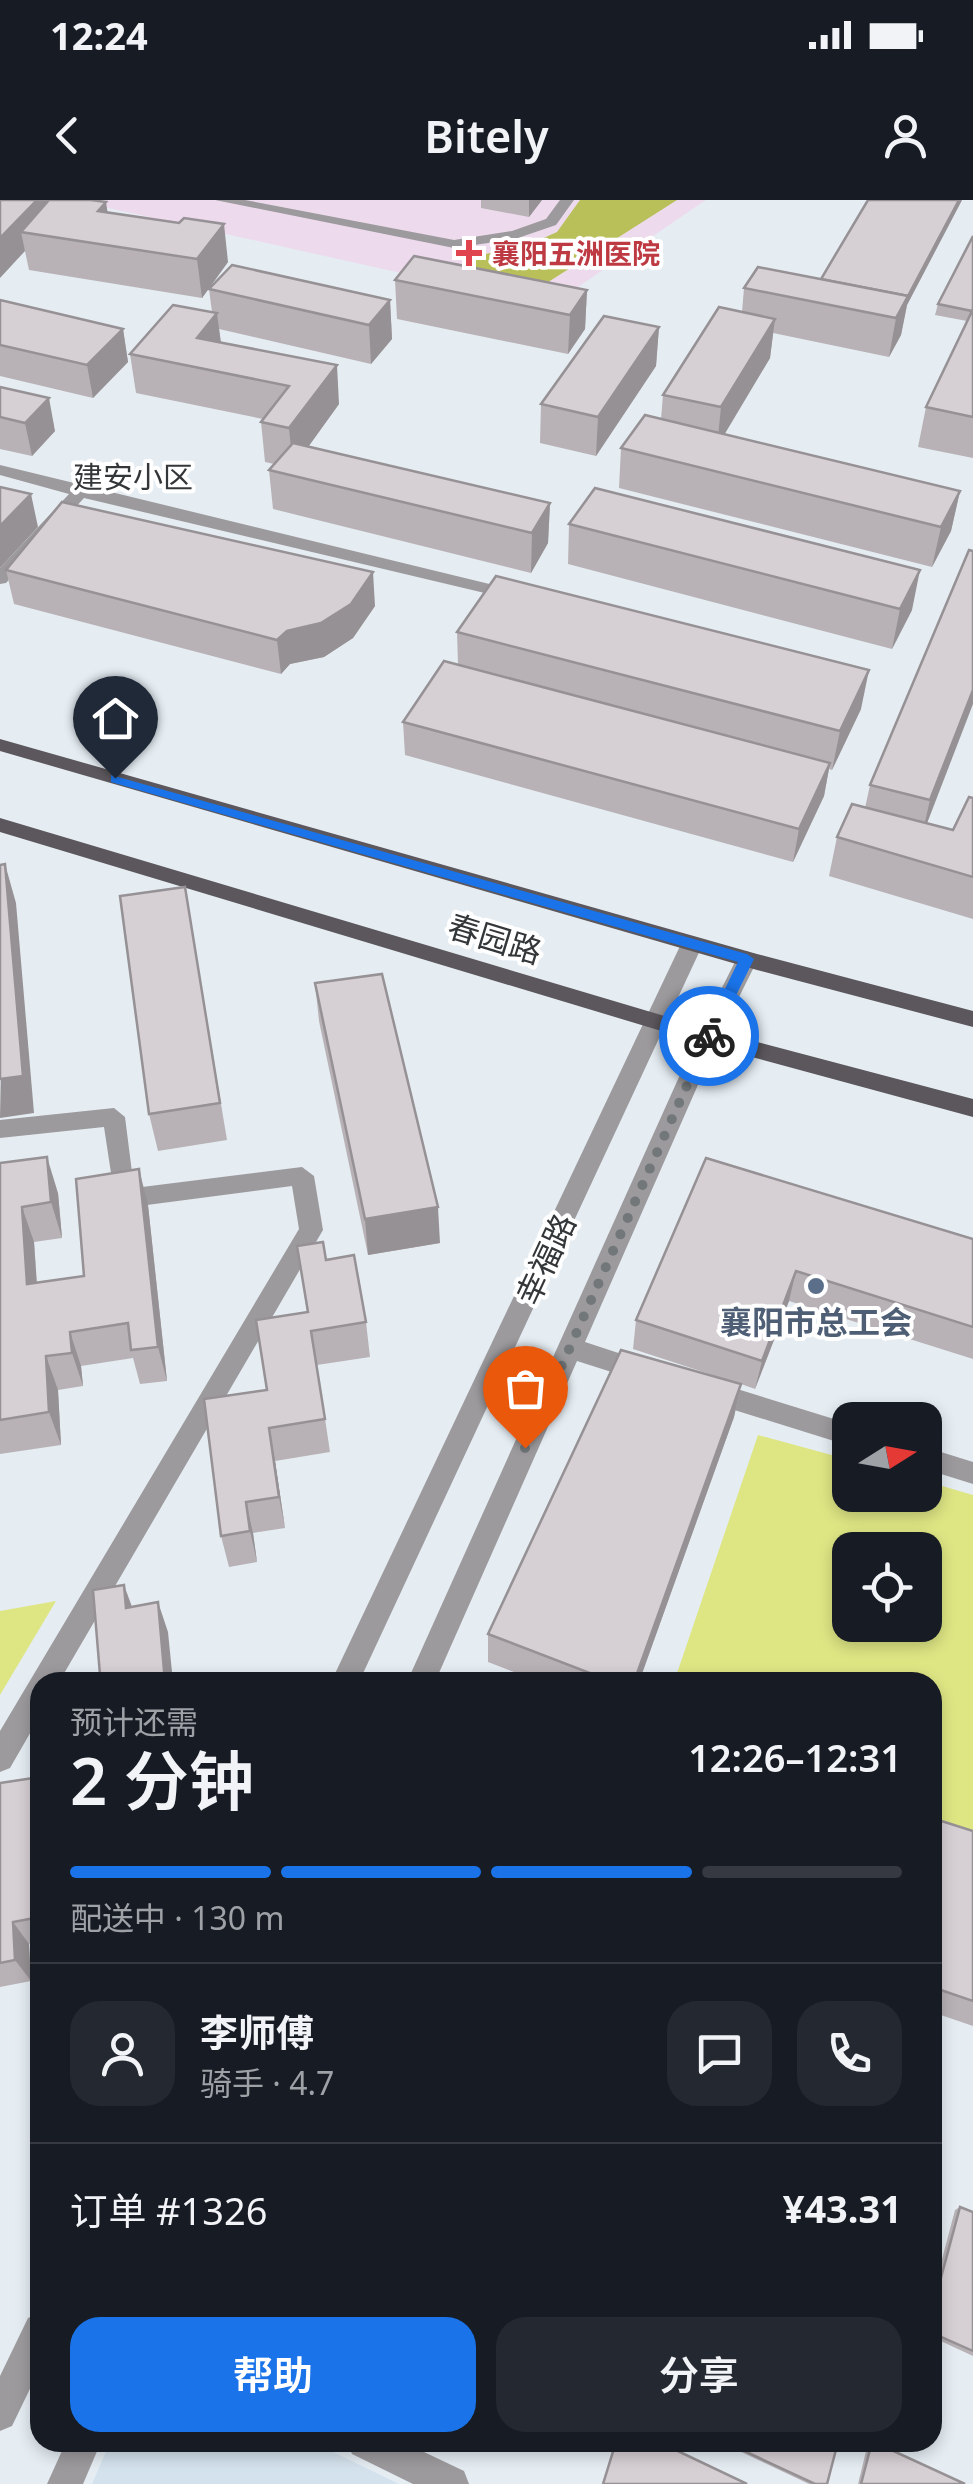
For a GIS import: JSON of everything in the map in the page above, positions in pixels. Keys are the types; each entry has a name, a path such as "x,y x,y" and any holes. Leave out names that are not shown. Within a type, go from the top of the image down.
{"main road":[{"name":"春园路","path":"0,746 692,944 973,1019"},
{"name":"春园路","path":"0,825 708,1037 973,1108"}],"street":[{"path":"222,200 454,244 515,235 551,222 567,200"},
{"path":"0,470 510,594"},
{"path":"0,579 80,492"},
{"name":"幸福路","path":"350,1672 692,944"},
{"name":"幸福路","path":"425,1672 708,1037 747,959"},
{"path":"0,1130 114,1118 124,1199 302,1176 311,1230 50,1672"},
{"path":"570,1348 832,1429"},
{"path":"942,1463 973,1473"},
{"path":"0,1758 30,1707"},
{"path":"0,2414 30,2351"},
{"path":"66,2484 80,2452"},
{"path":"385,2452 451,2484"}],"shaded area":[{"name":"襄阳五洲医院","path":"72,200 706,200 550,306"},
{"path":"106,2452 333,2452 399,2484 92,2484"}],"green space":[{"path":"580,200 677,200 542,286 478,280 468,257 521,248 557,232"},
{"path":"758,1435 832,1455 832,1512 942,1512 942,1486 973,1495 973,1839 942,1828 942,1672 677,1672"},
{"path":"56,1601 0,1695 0,1611"}],"building":[{"path":"0,200 37,200 0,238"},
{"path":"49,200 106,202 98,211 179,223 184,218 224,224 197,259 21,232"},
{"path":"868,200 959,200 908,296 821,279"},
{"path":"973,236 972,311 938,304"},
{"path":"414,256 587,290 570,315 395,280"},
{"path":"232,265 390,300 369,325 209,289"},
{"path":"758,267 908,296 896,318 744,288"},
{"path":"0,300 123,329 87,365 0,345"},
{"path":"173,305 217,313 197,338 337,365 289,428 261,422 289,386 130,354"},
{"path":"719,307 775,319 721,407 663,395"},
{"path":"973,309 973,417 926,407"},
{"path":"604,316 659,327 598,417 541,404"},
{"path":"0,387 49,398 25,423 0,417"},
{"path":"645,415 960,491 941,527 621,448"},
{"path":"293,443 550,503 532,533 269,470"},
{"path":"0,487 31,494 0,526"},
{"path":"595,488 920,570 900,609 569,524"},
{"path":"62,502 373,572 351,604 321,623 287,631 277,640 6,570"},
{"path":"969,550 973,551 973,690 930,800 870,785"},
{"path":"496,576 869,670 840,731 457,632"},
{"path":"444,661 830,763 799,829 403,722"},
{"path":"969,797 973,798 973,877 837,837 852,804 953,830"},
{"path":"5,864 23,1076 0,1079 0,865"},
{"path":"185,887 220,1103 149,1114 120,896"},
{"path":"382,974 438,1207 365,1219 315,983"},
{"path":"47,1157 51,1202 22,1207 27,1284 84,1276 76,1179 139,1169 158,1347 131,1350 128,1323 70,1332 72,1353 46,1356 49,1412 0,1420 0,1163"},
{"name":"襄阳市总工会","path":"706,1158 973,1239 973,1327 796,1271 762,1361 636,1320"},
{"path":"323,1242 326,1260 354,1255 366,1322 311,1331 325,1419 269,1428 279,1497 246,1502 250,1531 221,1536 204,1399 267,1390 256,1320 308,1312 297,1246"},
{"path":"621,1350 741,1384 638,1672 587,1672 488,1634"},
{"path":"124,1585 126,1608 158,1602 164,1672 100,1672 93,1590"},
{"path":"30,1778 30,1919 13,1922 15,1960 0,1963 0,1783"},
{"path":"942,1821 973,1831 973,2001 942,1990"},
{"path":"960,2207 973,2212 973,2351 942,2337 942,2274"},
{"path":"613,2452 680,2452 747,2484 603,2484"},
{"path":"746,2452 835,2452 827,2484 815,2484"},
{"path":"869,2452 896,2452 965,2484 861,2484"}],"way so far":[{"path":"525,1448 709,1036"}],"place":[{"name":"襄阳五洲医院","path":"469,253"},
{"name":"襄阳市总工会","path":"816,1286"}],"district":[{"name":"建安小区","path":"133,476"}],"route":[{"path":"115,778 747,959 709,1036"}]}
